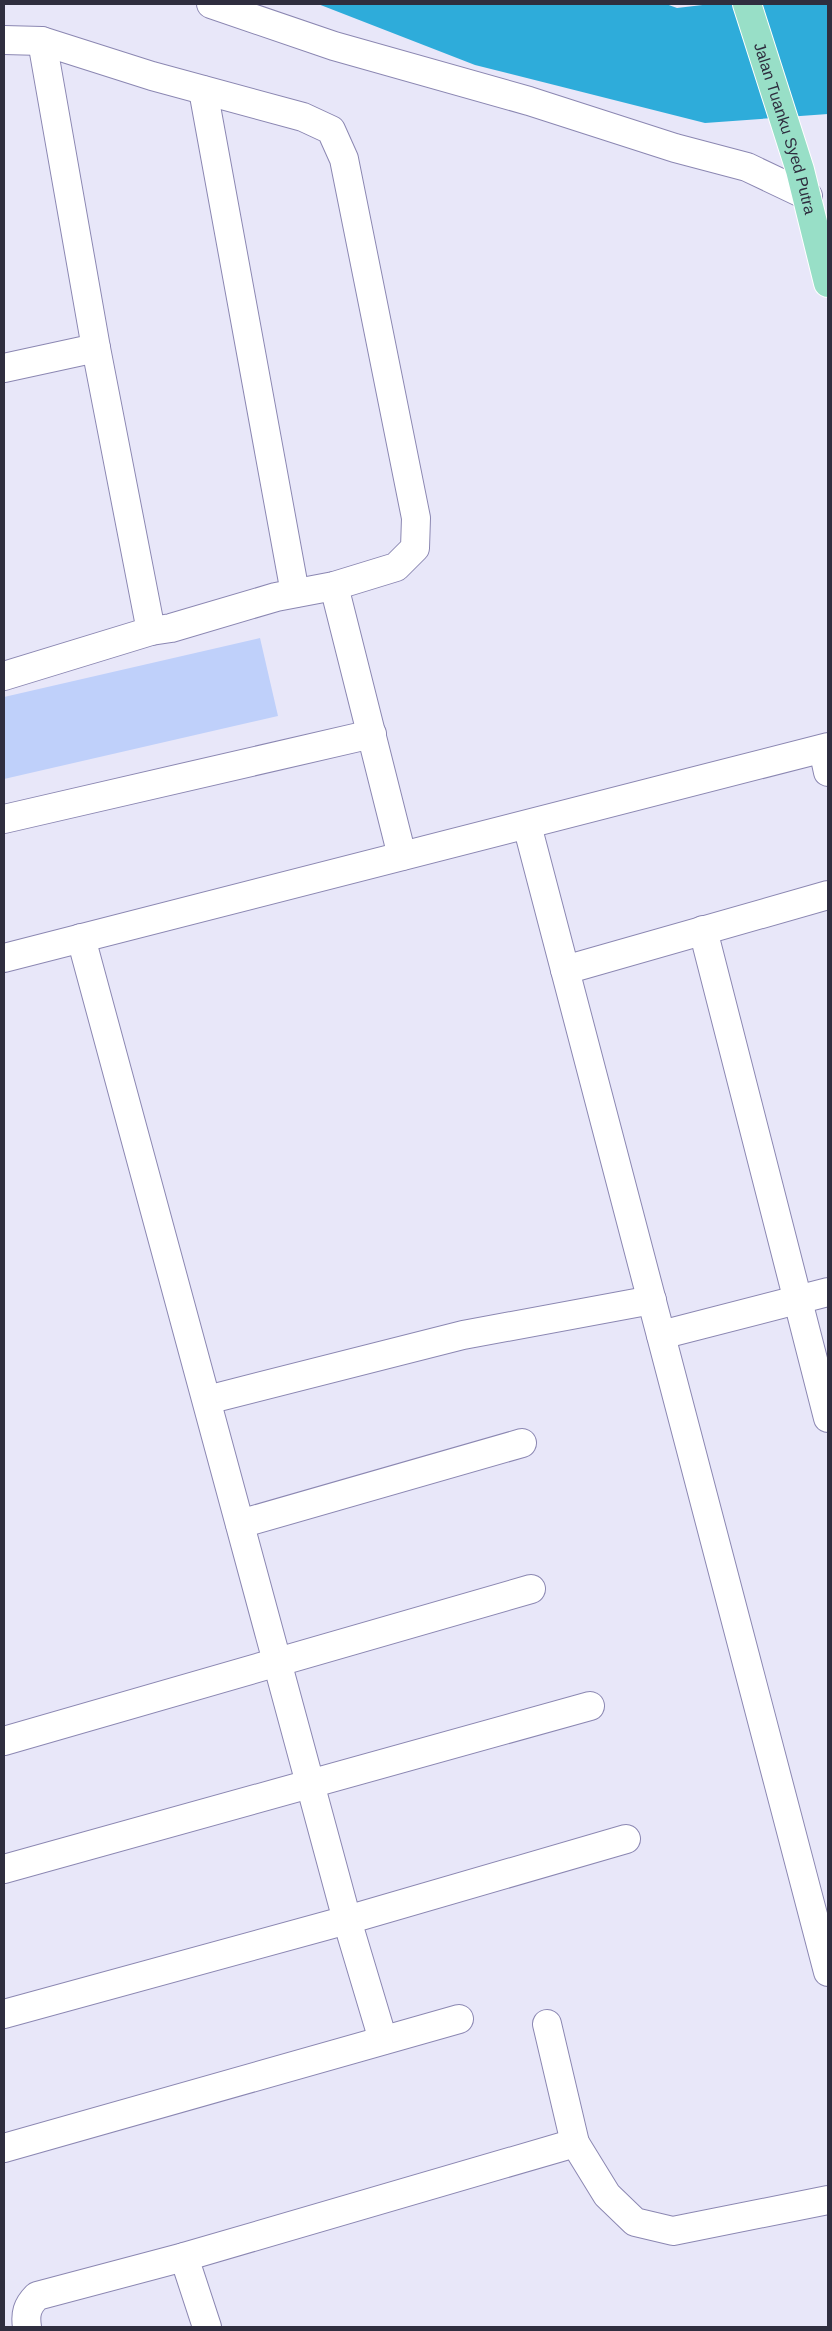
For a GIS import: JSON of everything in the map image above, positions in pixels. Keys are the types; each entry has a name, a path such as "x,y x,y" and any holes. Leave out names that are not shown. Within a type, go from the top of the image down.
{"main road":[{"name":"Jalan Tuanku Syed Putra","path":"747,4 808,196 828,283"}],"street":[{"path":"211,4 334,46 528,101 675,148 746,167 808,196"},
{"path":"4,40 42,41 203,90 303,117 331,130 344,159 416,518 414,548 396,567 334,586 295,593 171,628 151,631 4,676"},
{"path":"42,41 96,348 151,631"},
{"path":"203,90 295,593"},
{"path":"4,368 96,348"},
{"path":"334,586 402,856"},
{"path":"4,819 372,734"},
{"path":"4,958 527,825 826,756"},
{"path":"527,825 652,1300 821,1910 828,1972"},
{"path":"565,970 828,896"},
{"path":"703,930 828,1418"},
{"path":"81,938 347,1920 383,2040"},
{"path":"662,1336 828,1292"},
{"path":"207,1400 462,1335 652,1300"},
{"path":"240,1524 522,1444"},
{"path":"4,1742 531,1589"},
{"path":"4,1869 590,1706"},
{"path":"4,2014 347,1920 626,1839"},
{"path":"4,2148 459,2019"},
{"path":"547,2024 576,2143 607,2195 636,2222 673,2231 828,2200"},
{"path":"27,2327 26,2316 29,2304 37,2296 184,2257 576,2143"},
{"path":"184,2257 207,2327"}],"water":[{"path":"318,4 666,4 677,8 711,4 828,4 828,114 705,123 475,65"}],"building":[{"path":"260,638 278,716 4,779 4,697"}]}
